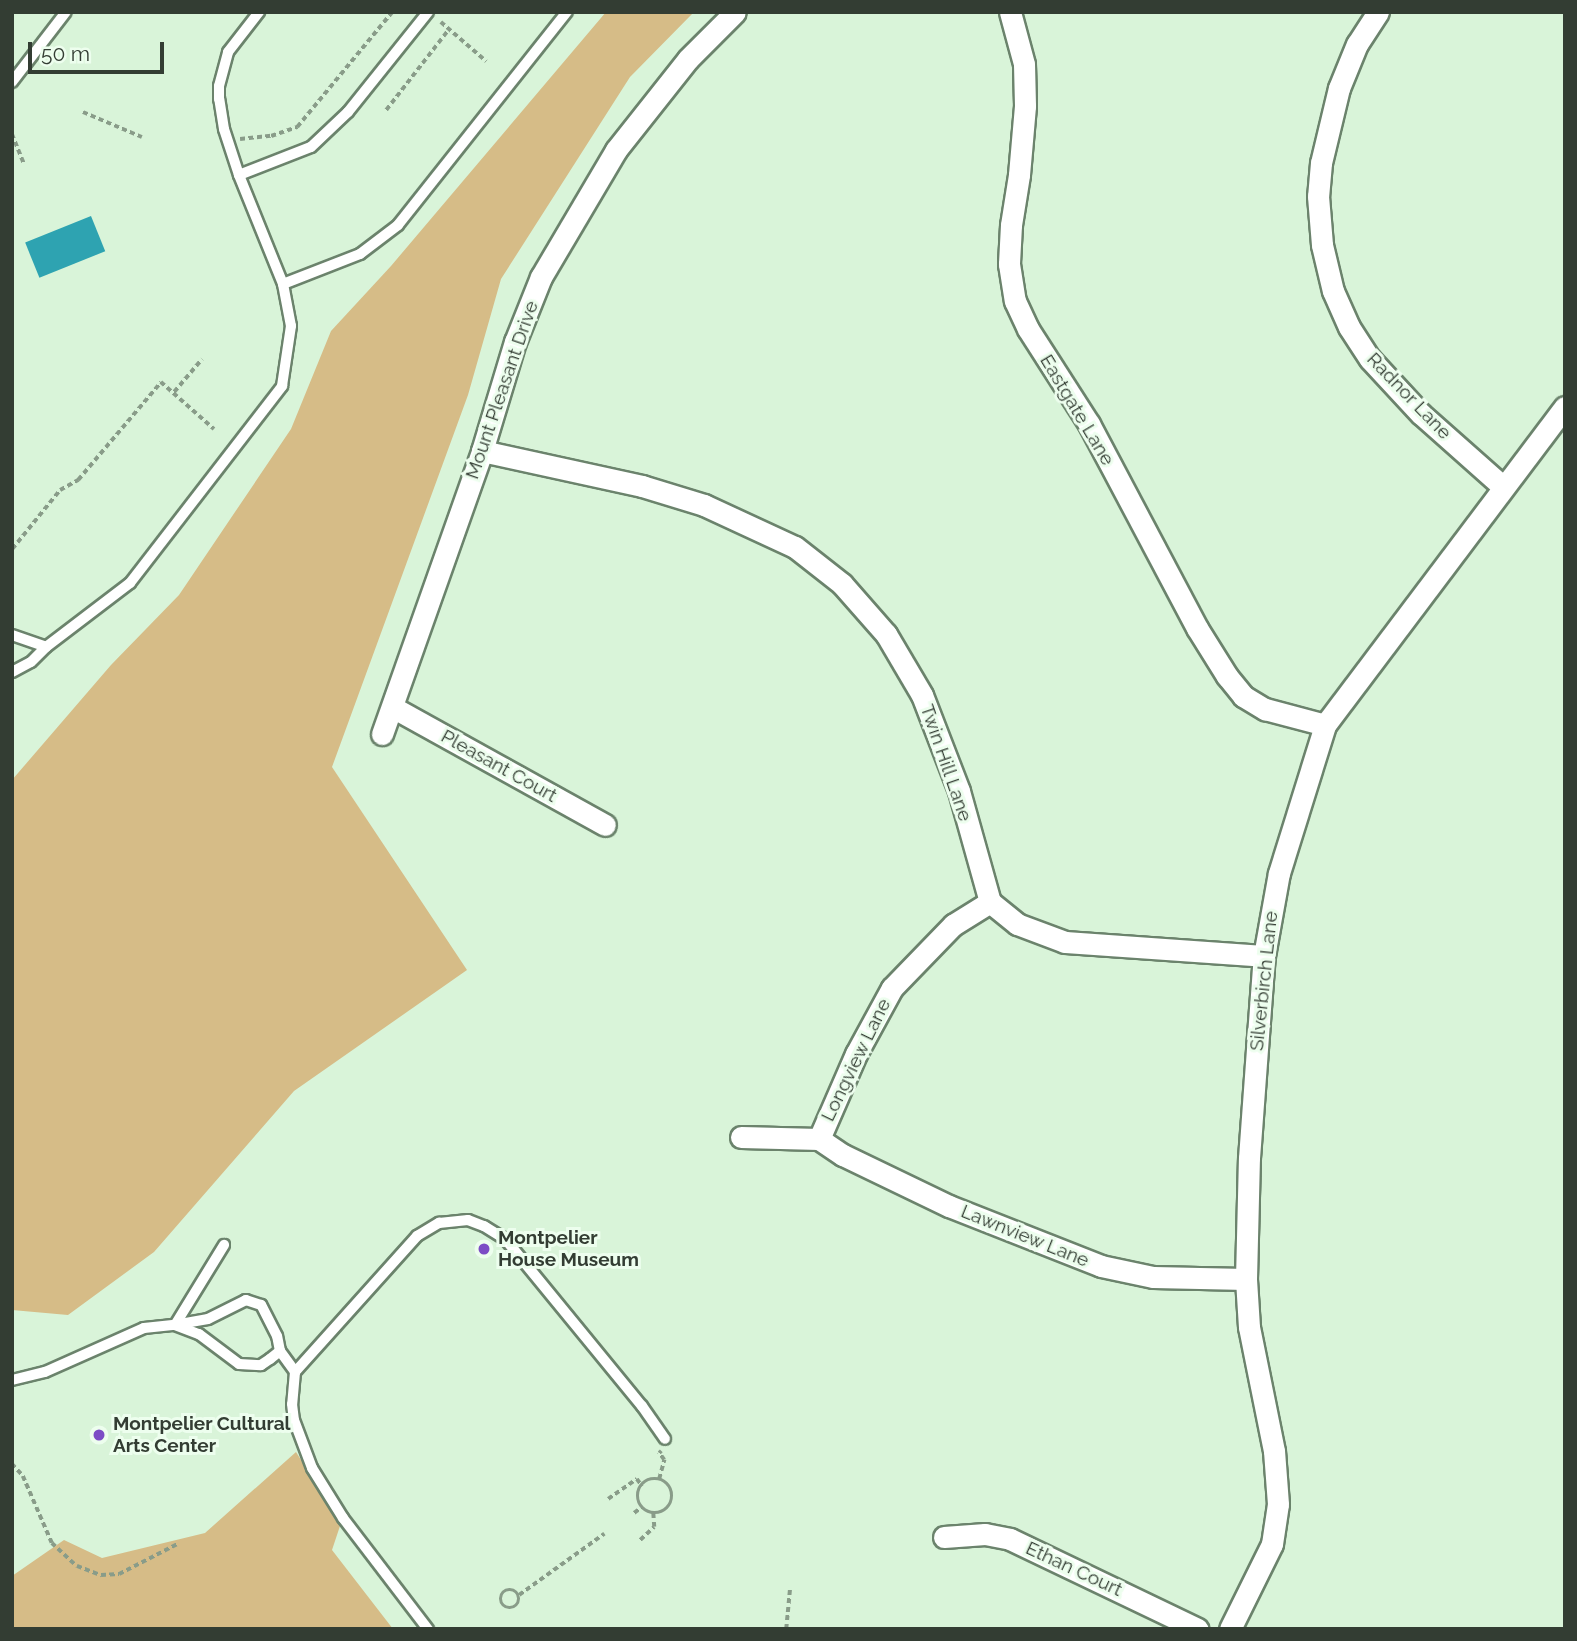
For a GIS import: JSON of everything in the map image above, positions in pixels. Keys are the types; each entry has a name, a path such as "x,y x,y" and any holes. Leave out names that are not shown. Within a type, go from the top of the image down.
{"street":[{"name":"Mount Pleasant Drive","path":"382,734 394,708 482,451 515,342 541,277 616,150 688,59 735,12"},
{"name":"Eastgate Lane","path":"1010,12 1024,64 1025,106 1019,175 1011,225 1009,264 1015,301 1028,329 1089,424 1197,628 1227,676 1243,696 1265,709 1325,724"},
{"name":"Radnor Lane","path":"1378,12 1357,44 1339,88 1321,163 1318,196 1322,246 1333,291 1349,327 1370,359 1421,414 1502,486"},
{"name":"Silverbirch Lane","path":"1230,1629 1272,1544 1278,1504 1273,1451 1249,1327 1246,1279 1249,1158 1264,956 1279,873 1325,724 1502,486 1565,407"},
{"name":"Twin Hill Lane","path":"482,451 642,486 704,505 795,547 842,584 886,634 922,695 959,791 990,902"},
{"name":"Pleasant Court","path":"394,708 605,825"},
{"path":"990,902 1017,924 1037,934 1065,942 1264,956"},
{"name":"Longview Lane","path":"819,1139 856,1054 892,988 953,925 990,902"},
{"path":"741,1137 819,1139"},
{"name":"Lawnview Lane","path":"819,1139 843,1155 949,1206 1101,1266 1153,1277 1246,1279"},
{"name":"Ethan Court","path":"944,1538 985,1534 1010,1539 1198,1629"}],"lane":[{"path":"12,82 66,12"},
{"path":"12,672 31,662 46,647 130,583 282,386 291,326 283,284 239,175 219,99 222,69 228,52 259,12"},
{"path":"239,175 312,147 348,111 428,12"},
{"path":"283,284 360,254 398,225 567,12"},
{"path":"12,635 46,647"},
{"path":"428,1629 343,1518 312,1468 292,1404 295,1373 416,1236 439,1223 468,1220 506,1240 642,1406 665,1439"},
{"path":"175,1325 224,1245"},
{"path":"12,1380 45,1372 144,1328 208,1319 246,1300 261,1305 271,1318 280,1351 295,1373"},
{"path":"175,1325 199,1334 239,1364 261,1365 280,1351"}],"path":[{"path":"228,140 271,136 297,127 392,12"},
{"path":"442,22 486,61"},
{"path":"386,110 449,29"},
{"path":"83,112 142,136"},
{"path":"12,134 24,163"},
{"path":"174,393 202,359"},
{"path":"12,549 61,490 78,480 161,382 214,429"},
{"path":"12,1464 23,1476 52,1543 77,1566 101,1575 119,1574 177,1544"},
{"path":"608,1499 637,1479 642,1486"},
{"path":"657,1479 671,1488 671,1505 662,1512 653,1513 642,1507 638,1496 642,1486 657,1479"},
{"path":"634,1513 642,1507"},
{"path":"640,1540 654,1527 653,1513"},
{"path":"519,1594 604,1534"},
{"path":"786,1629 790,1587"},
{"path":"512,1590 519,1594 519,1604 514,1608 503,1604 502,1595 506,1591 512,1590"}],"shaded area":[{"path":"606,12 694,12 630,77 501,279 468,395 332,767 467,970 294,1091 154,1252 68,1315 12,1310 12,780 111,665 179,595 291,429 331,331 391,266"},
{"path":"296,1452 341,1523 332,1550 393,1629 12,1629 12,1576 64,1540 102,1558 205,1533"}],"water":[{"path":"91,216 105,251 39,278 25,243"}],"place":[{"name":"Montpelier House Museum","path":"484,1249"},
{"name":"Montpelier Cultural Arts Center","path":"99,1435"}]}
